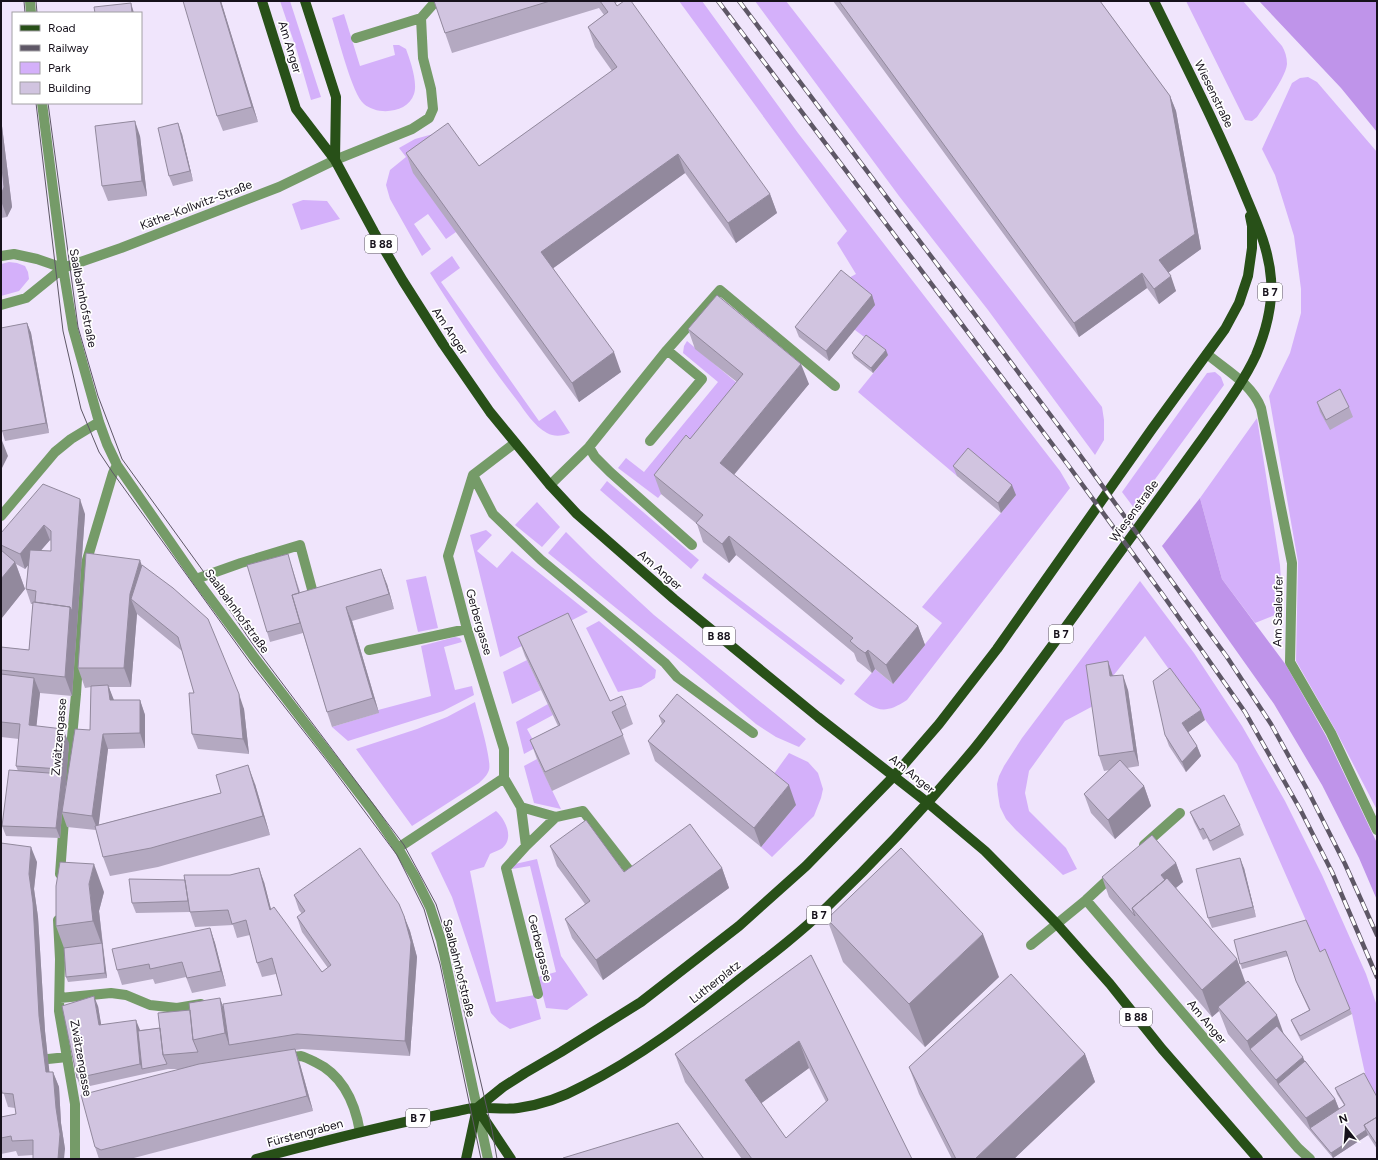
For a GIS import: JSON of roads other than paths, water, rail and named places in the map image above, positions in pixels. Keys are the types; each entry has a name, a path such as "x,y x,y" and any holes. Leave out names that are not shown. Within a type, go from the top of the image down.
{"main road":[{"name":"Am Anger","path":"262,1 296,109 335,160 402,281 490,412 550,485 577,514 674,599 928,803 985,851 1056,923 1110,984 1162,1049 1258,1159"},
{"name":"Am Anger","path":"305,1 336,97 335,160"},
{"name":"Wiesenstraße","path":"928,803 980,741 1059,637 1212,426 1242,382 1265,331 1270,306 1271,280 1267,252 1260,229 1233,163 1154,1"},
{"name":"Wiesenstraße","path":"894,776 939,724 997,649 1152,429 1225,330 1239,303 1248,276 1252,248 1252,226 1248,201"},
{"name":"Lutherplatz","path":"477,1108 503,1087 641,1002 734,931 806,866 894,776"},
{"name":"Lutherplatz","path":"360,1132 413,1119 477,1108 518,1108 538,1104 558,1098 583,1087 662,1039 775,952 823,911 866,869 928,803"},
{"path":"466,1159 477,1108"},
{"path":"477,1108 511,1159"},
{"name":"Fürstengraben","path":"256,1159 360,1132"}],"street":[{"path":"30,1 31,12"},
{"path":"356,38 421,18 436,1"},
{"name":"Käthe-Kollwitz-Straße","path":"1,305 26,298 63,268 121,248 279,187 335,160 412,129 429,118 433,110 431,89 423,58 421,18"},
{"name":"Saalbahnhofstraße","path":"42,104 63,268 73,329 98,422 117,465 196,579 368,805 416,877 430,907 441,940 488,1159"},
{"path":"1,256 14,254 37,259 63,268"},
{"path":"550,485 589,447 667,350 720,290 836,386"},
{"path":"650,441 702,380 667,350"},
{"name":"Am Saaleufer","path":"1207,354 1242,382 1255,395 1262,408 1292,563 1290,662 1331,734 1377,830"},
{"path":"1,516 55,452 71,439 98,422"},
{"path":"515,443 473,475 493,514 541,560 665,663 677,676 753,733"},
{"path":"589,447 595,458 692,544"},
{"name":"Zwätzengasse","path":"59,886 76,694 84,570 113,473 117,465"},
{"name":"Gerbergasse","path":"473,475 448,556 467,629 504,749 504,778 521,808 526,846"},
{"path":"196,579 241,562 300,545 313,593"},
{"path":"368,650 467,629"},
{"path":"398,848 504,778"},
{"name":"Gerbergasse","path":"521,808 556,817 583,810 633,875 648,879"},
{"path":"1139,851 1180,813"},
{"name":"Gerbergasse","path":"538,994 506,868 556,817"},
{"path":"1031,945 1086,900 1121,867"},
{"name":"Am Anger","path":"1086,900 1298,1148 1310,1159"},
{"name":"Zwätzengasse","path":"58,908 60,1011 67,1057 79,1103 75,1159"},
{"path":"60,998 111,993 126,995 150,1004 177,1008 201,1004"},
{"path":"271,1061 301,1056 325,1067 342,1085 351,1098 356,1112 360,1132"},
{"path":"48,1058 67,1057"}],"tram line":[{"path":"24,1 25,12"},
{"path":"36,1 37,12"},
{"path":"36,104 63,331 81,409 99,452 251,664 327,761 397,855 424,909 440,964 481,1159"},
{"path":"48,104 78,327 98,396 122,459 206,575 252,643 404,845 436,904 447,938 492,1130 497,1159"}],"railway":[{"path":"718,1 1068,465 1163,595 1245,712 1300,809 1332,872 1377,977"},
{"path":"739,1 1061,429 1227,657 1271,724 1308,791 1345,864 1377,935"}]}
